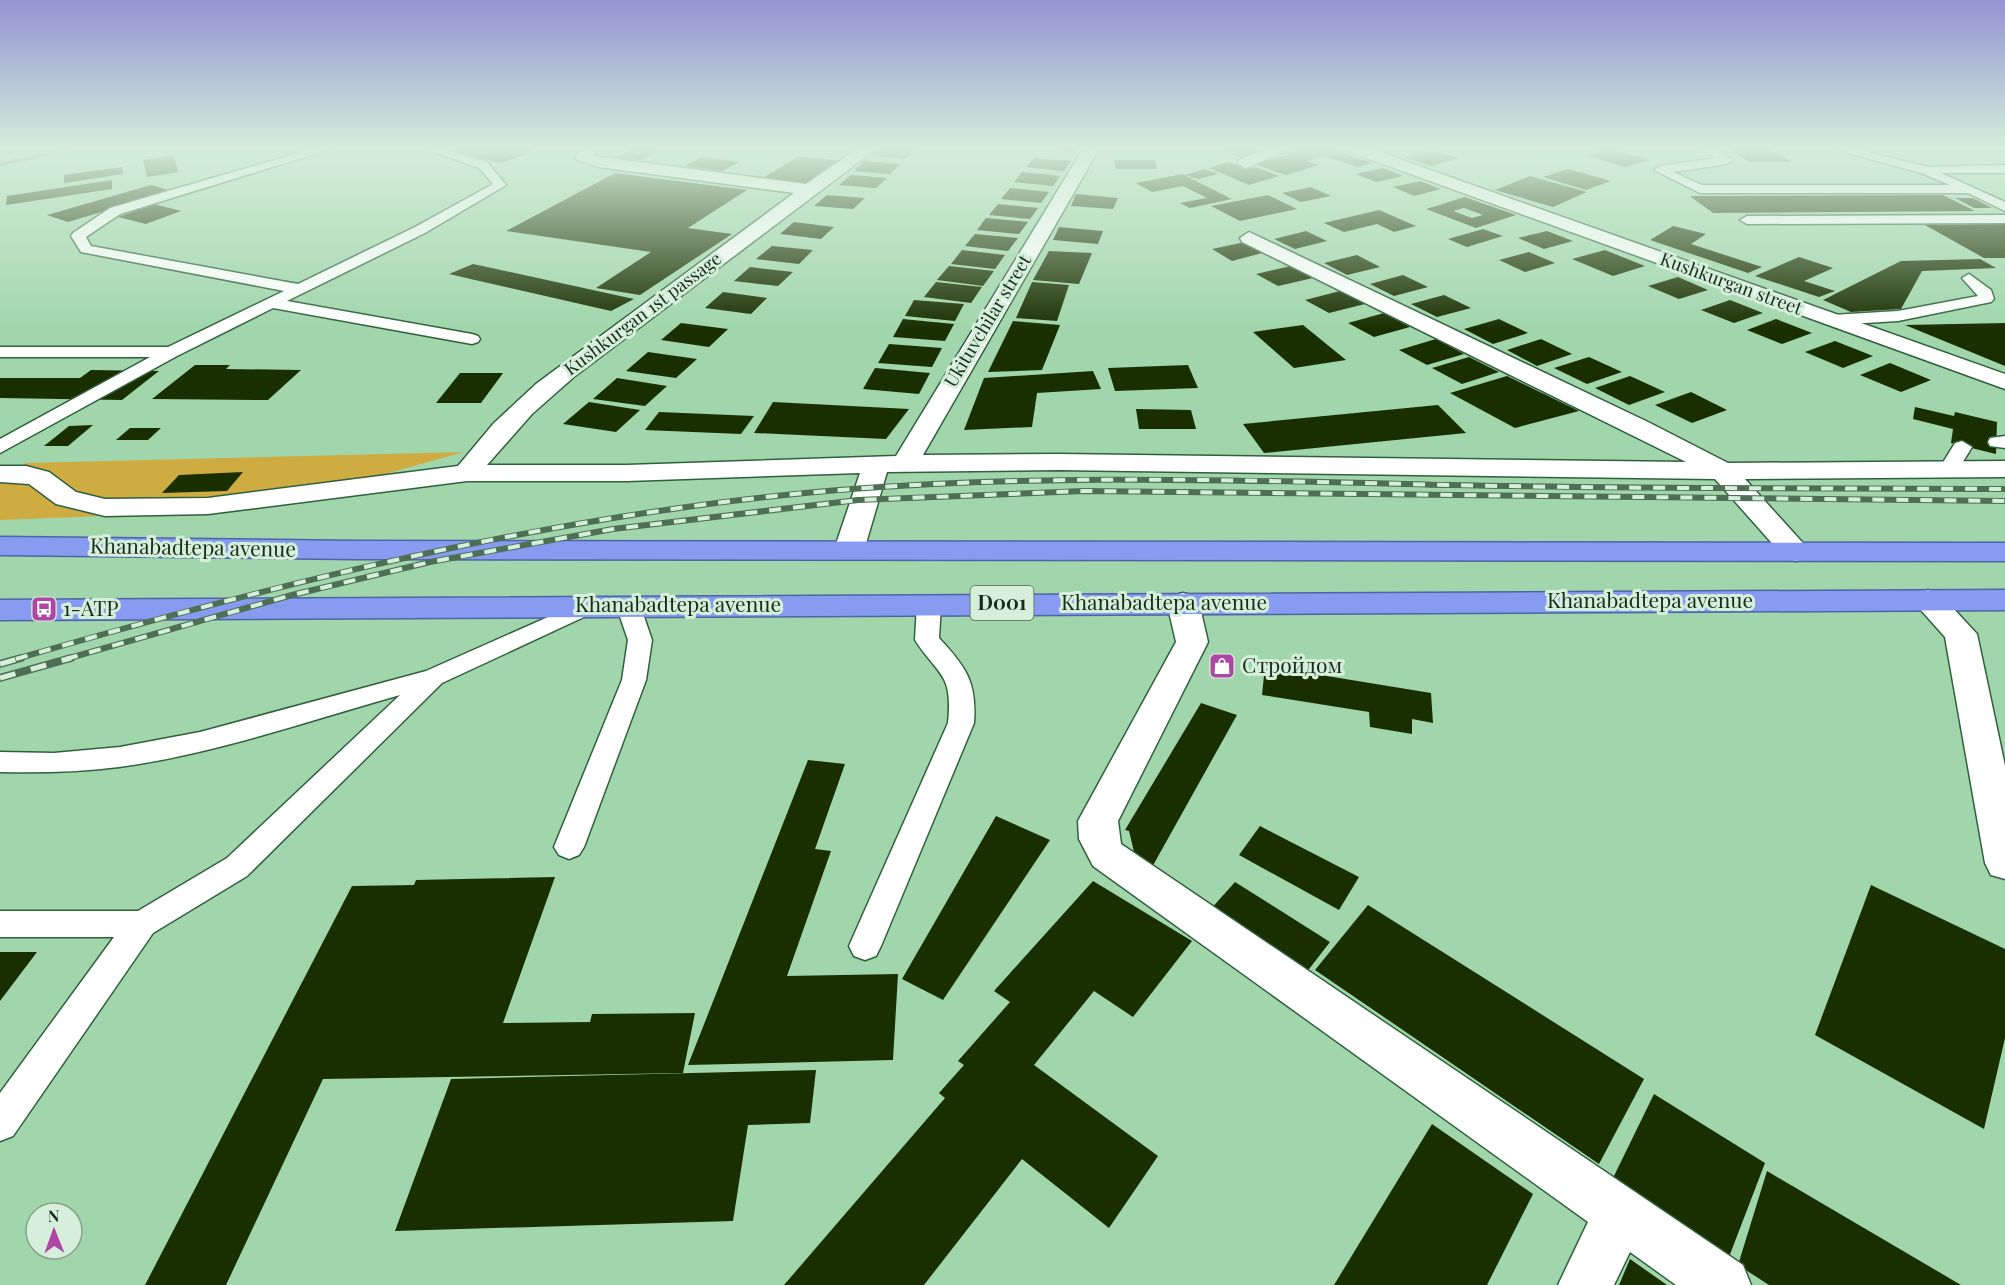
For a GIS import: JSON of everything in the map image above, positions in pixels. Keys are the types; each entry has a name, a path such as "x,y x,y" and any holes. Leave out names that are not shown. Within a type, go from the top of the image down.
{"highway":[{"name":"Khanabadtepa avenue","path":"0,546 2005,552"},
{"name":"Khanabadtepa avenue","path":"0,609 2005,600"}],"street":[{"name":"Kushkurgan 1st passage","path":"468,473 485,447 522,409 600,346 784,209"},
{"name":"Ukituvchilar street","path":"905,464 970,349 1055,209"},
{"name":"Kushkurgan street","path":"1523,209 2005,382"},
{"path":"1249,238 1639,427 1723,471 1796,552"},
{"path":"0,474 26,474 39,478 66,498 105,508 208,506 468,473 627,473 876,464 1059,462 1723,471 1956,458 2005,469"},
{"path":"849,550 876,464"},
{"path":"1928,600 1961,634 2005,862"},
{"path":"1184,603 1192,642 1098,820 1100,839 1107,855 1723,1285"},
{"path":"1586,1285 1620,1213"}],"lane":[{"path":"125,209 115,212 78,236 86,249 300,289"},
{"path":"0,447 171,352 420,230 457,209"},
{"path":"1747,220 2005,219"},
{"path":"1832,320 1898,316 1986,299 1986,293 1969,278"},
{"path":"271,303 472,339"},
{"path":"0,352 171,352"},
{"path":"865,946 961,723 964,699 960,676 927,640 929,604"},
{"path":"0,762 54,763 120,757 189,744 434,677 591,605"},
{"path":"569,847 634,680 640,640 628,605"},
{"path":"0,1123 142,924 237,867 434,677"},
{"path":"0,924 142,924"}],"shaded area":[{"path":"464,452 256,510 0,520 0,481 26,463"}],"building":[{"path":"68,209 112,209 68,222 47,215"},
{"path":"140,209 181,211 146,224 118,217"},
{"path":"547,209 718,209 688,228 732,234 640,295 596,288 651,252 506,231"},
{"path":"994,209 1037,209 1030,219 989,215"},
{"path":"1217,209 1297,209 1240,221"},
{"path":"1426,209 1460,209 1453,211 1472,218 1483,215 1467,209 1499,209 1516,215 1476,228"},
{"path":"1708,209 1971,209 1975,211 1713,213"},
{"path":"1379,210 1416,226 1394,232 1377,224 1344,232 1324,223"},
{"path":"986,218 1028,222 1019,234 977,230"},
{"path":"794,222 834,227 821,239 780,234"},
{"path":"2005,224 2005,258 1984,258 1925,225"},
{"path":"1673,226 1706,234 1691,244 1762,267 1748,273 1650,240"},
{"path":"1059,227 1103,231 1098,244 1053,240"},
{"path":"1483,229 1503,236 1467,247 1448,239"},
{"path":"1306,231 1327,241 1295,249 1274,239"},
{"path":"1547,231 1573,241 1544,249 1518,238"},
{"path":"975,234 1018,238 1008,251 965,246"},
{"path":"1245,242 1266,252 1232,261 1212,249"},
{"path":"772,246 813,250 799,264 756,259"},
{"path":"962,250 1005,255 995,269 951,264"},
{"path":"1605,250 1645,266 1613,276 1572,259"},
{"path":"1049,251 1092,253 1079,284 1033,280"},
{"path":"1529,252 1555,263 1525,272 1499,260"},
{"path":"1357,255 1380,267 1347,275 1324,263"},
{"path":"1799,257 1833,268 1804,281 1835,291 1819,297 1755,276"},
{"path":"1980,259 1996,268 1922,271 1901,309 1851,312 1823,300 1901,261"},
{"path":"473,264 634,299 611,311 449,274"},
{"path":"949,266 994,271 983,286 937,280"},
{"path":"1291,266 1313,278 1278,286 1256,274"},
{"path":"750,267 793,272 778,286 734,281"},
{"path":"1403,275 1428,287 1394,296 1370,284"},
{"path":"1678,277 1708,290 1679,299 1648,286"},
{"path":"936,282 982,287 971,303 924,297"},
{"path":"1032,282 1069,285 1057,321 1016,318"},
{"path":"1340,291 1365,304 1329,313 1305,300"},
{"path":"723,292 767,298 751,314 705,308"},
{"path":"1444,295 1471,308 1437,317 1411,304"},
{"path":"914,300 964,304 955,321 905,316"},
{"path":"1730,300 1763,313 1734,323 1701,310"},
{"path":"1384,313 1410,327 1374,337 1348,323"},
{"path":"903,319 954,324 945,341 893,337"},
{"path":"1499,319 1528,333 1493,344 1464,329"},
{"path":"1776,319 1812,333 1782,344 1747,330"},
{"path":"1013,321 1060,325 1042,370 988,372"},
{"path":"681,323 728,329 709,347 661,340"},
{"path":"2005,323 2005,366 1905,325"},
{"path":"1303,325 1346,360 1294,368 1253,332"},
{"path":"1436,339 1464,354 1427,365 1399,350"},
{"path":"1541,339 1572,354 1537,366 1507,350"},
{"path":"1835,341 1873,356 1843,368 1805,352"},
{"path":"889,344 942,348 932,367 878,363"},
{"path":"648,352 697,359 676,378 626,371"},
{"path":"1469,357 1499,372 1462,384 1432,368"},
{"path":"1589,357 1622,372 1587,384 1554,368"},
{"path":"1890,363 1931,380 1901,392 1860,375"},
{"path":"195,365 230,365 226,369 301,370 268,400 152,399"},
{"path":"1188,365 1198,388 1115,391 1108,368"},
{"path":"875,368 930,373 919,394 863,389"},
{"path":"91,370 159,371 122,400 0,398 0,378 80,378"},
{"path":"1093,371 1101,389 1037,393 1032,427 964,430 984,378"},
{"path":"460,373 503,373 481,403 436,403"},
{"path":"1507,376 1579,411 1515,428 1450,393"},
{"path":"1630,376 1665,392 1629,405 1595,388"},
{"path":"617,378 667,386 645,406 593,399"},
{"path":"1691,392 1727,410 1692,423 1655,405"},
{"path":"589,402 640,410 616,432 563,424"},
{"path":"773,402 909,409 886,439 754,433"},
{"path":"1438,405 1466,433 1264,453 1243,424"},
{"path":"1915,407 1954,416 1955,412 1997,422 1996,454 1951,443 1953,429 1913,419"},
{"path":"1136,409 1191,410 1196,429 1139,429"},
{"path":"659,412 754,416 741,434 645,430"},
{"path":"93,425 68,446 44,446 69,426"},
{"path":"130,428 161,428 148,440 116,440"},
{"path":"243,472 227,491 162,493 179,475"},
{"path":"1265,666 1431,693 1433,723 1412,719 1412,734 1370,727 1369,712 1262,695"},
{"path":"1201,703 1237,715 1151,869 1136,860 1129,831 1125,830"},
{"path":"808,760 845,764 815,849 831,851 787,976 898,974 893,1060 688,1065"},
{"path":"996,816 1050,840 943,1000 902,979"},
{"path":"1260,826 1359,877 1339,910 1239,855"},
{"path":"555,877 503,1023 590,1022 592,1014 695,1013 683,1073 323,1079 226,1285 145,1285 352,886 414,885 416,880"},
{"path":"1093,881 1192,941 1133,1017 1094,991 1034,1065 1158,1156 1109,1228 1022,1159 924,1285 784,1285 945,1098 939,1093 964,1065 958,1061 1010,1002 994,991"},
{"path":"1235,882 1330,942 1306,973 1210,910"},
{"path":"1871,885 2005,949 2005,1038 1984,1129 1815,1035"},
{"path":"1368,905 1644,1079 1599,1164 1315,970"},
{"path":"0,952 37,952 0,1001"},
{"path":"816,1070 810,1123 748,1125 733,1221 395,1231 451,1079"},
{"path":"1654,1094 1765,1163 1729,1257 1613,1178"},
{"path":"1432,1124 1533,1194 1487,1285 1334,1285"},
{"path":"1767,1171 1961,1285 1769,1285 1738,1265"},
{"path":"1630,1259 1667,1285 1619,1285"}],"railway":[{"path":"16,659 309,580 505,537 605,519 805,493 1047,480 1288,481 1589,487 2005,489"},
{"path":"66,659 292,595 430,562 613,529 858,500 1084,491 2005,501"},
{"path":"0,664 21,658"},
{"path":"0,678 71,658"}],"place":[{"name":"1-ATP","path":"44,609"},
{"name":"Стройдом","path":"1222,666"}]}
